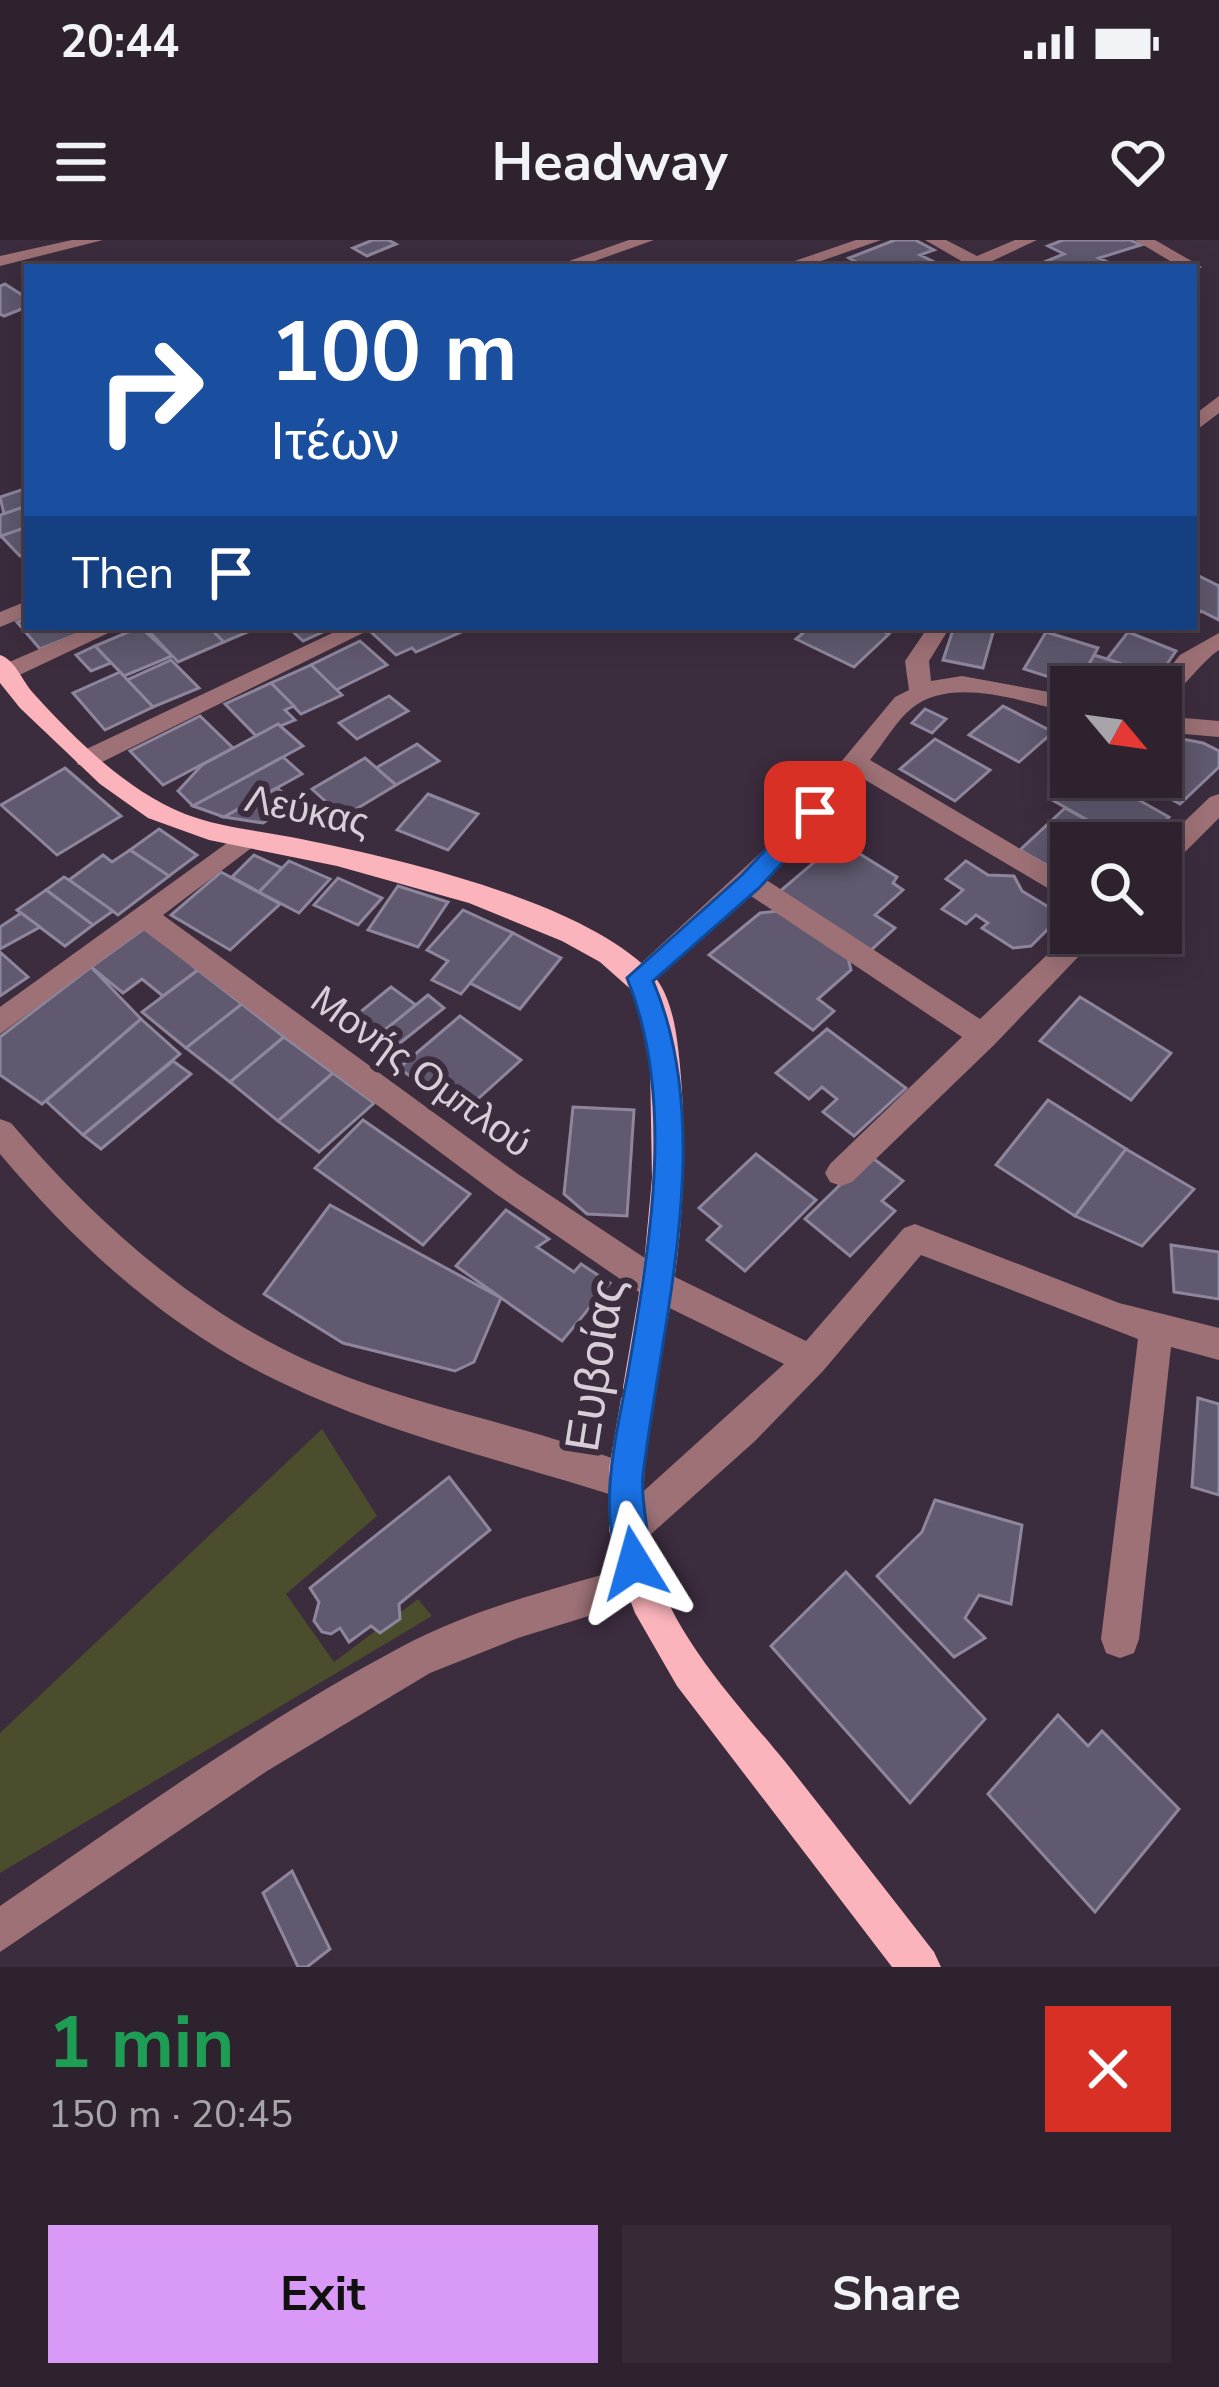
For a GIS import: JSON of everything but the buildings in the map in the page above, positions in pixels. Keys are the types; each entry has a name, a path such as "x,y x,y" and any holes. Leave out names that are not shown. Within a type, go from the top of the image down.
{"main road":[{"name":"Λεύκας","path":"2,667 87,759 158,812 245,838 402,872 495,902 590,945 639,978"},
{"name":"Ευβοίας","path":"639,978 659,1025 669,1136 658,1285 626,1481 627,1532 643,1582 704,1686 919,1967"}],"street":[{"path":"0,266 95,240"},
{"path":"570,264 646,240"},
{"path":"796,264 873,240"},
{"path":"933,240 974,264"},
{"path":"981,240 1003,251"},
{"path":"978,264 1029,240"},
{"path":"1143,240 1186,264"},
{"path":"1197,423 1219,402"},
{"path":"2,667 102,630"},
{"path":"87,759 358,630"},
{"path":"921,693 916,661 937,630"},
{"path":"1182,668 1219,640"},
{"path":"639,978 750,882 815,812 894,712 921,693 941,686 988,685 1050,699"},
{"path":"1182,726 1219,729"},
{"path":"854,762 1050,879"},
{"path":"1182,839 1219,803"},
{"path":"0,1023 245,838"},
{"path":"750,882 984,1037"},
{"name":"Μονής Ομπλού","path":"143,915 508,1184 658,1285 811,1360"},
{"path":"841,1173 1066,954"},
{"path":"0,1132 103,1239 257,1353 313,1380 626,1481"},
{"path":"627,1532 743,1429 811,1360 915,1238 1156,1331 1219,1344"},
{"path":"1120,1639 1156,1331"},
{"path":"0,1931 253,1757 402,1667 518,1618 643,1582"}],"green space":[{"path":"322,1429 377,1516 286,1594 334,1662 418,1599 432,1616 0,1873 0,1733"}],"route":[{"path":"634,1563 627,1532 626,1481 658,1285 669,1136 664,1051 648,990 639,978 750,882 815,812"}]}
